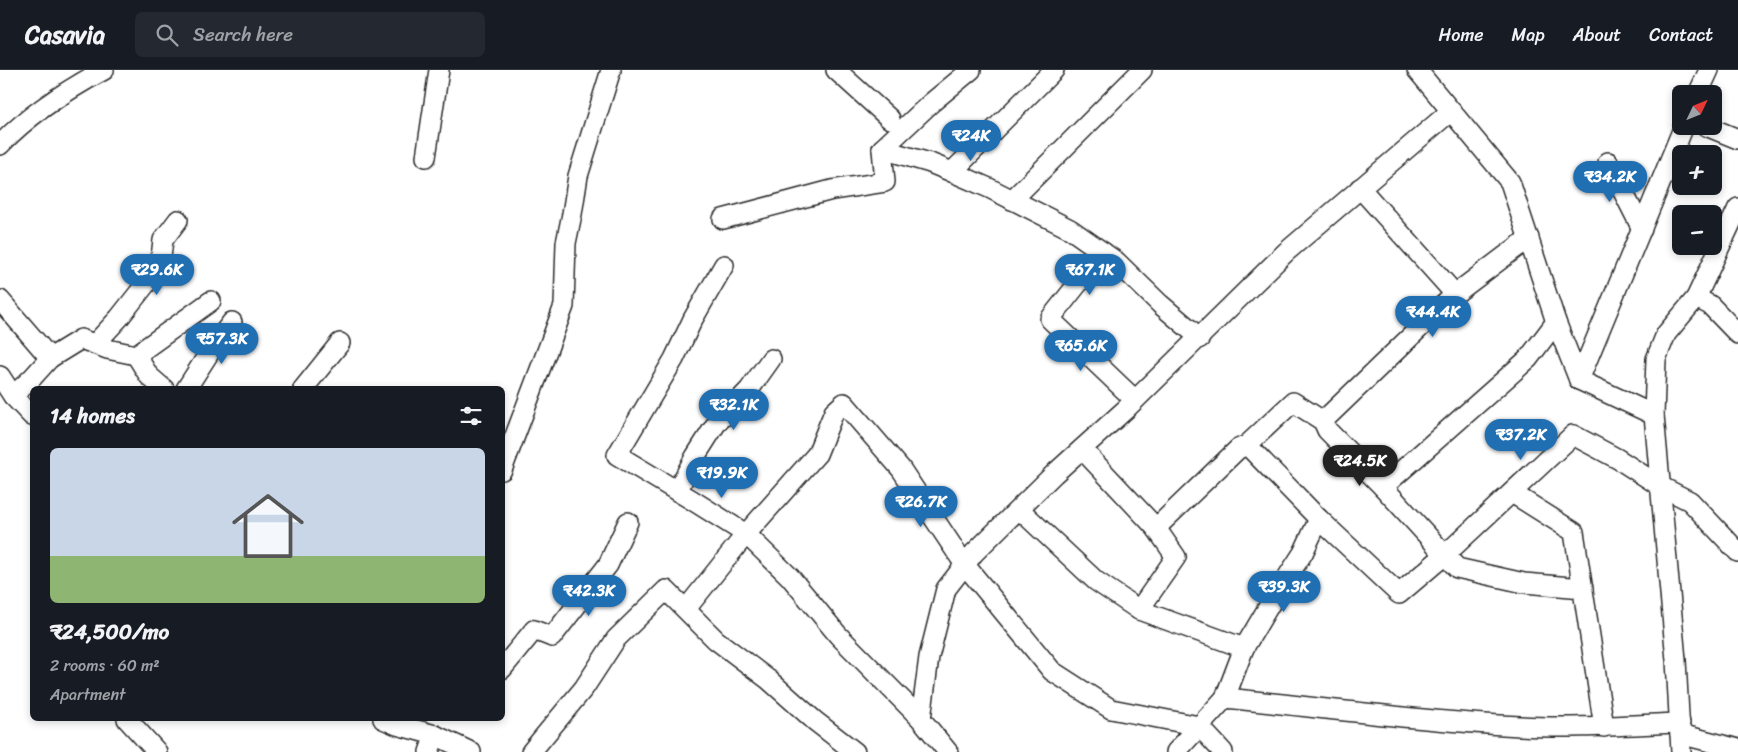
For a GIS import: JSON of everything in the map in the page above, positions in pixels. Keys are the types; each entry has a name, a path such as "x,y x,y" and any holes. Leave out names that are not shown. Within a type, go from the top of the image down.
{"street":[{"path":"0,145 8,136 45,106 104,70"},
{"path":"426,157 439,70"},
{"path":"505,462 564,306 566,243 578,176 611,70"},
{"path":"836,70 890,118"},
{"path":"882,149 931,103 971,70"},
{"path":"952,172 1054,70"},
{"path":"1012,200 1142,70"},
{"path":"1417,70 1510,182 1556,322 1579,380 1654,416"},
{"path":"1702,85 1708,70"},
{"path":"921,719 929,657 946,589 974,553 1018,509 1200,338 1286,252 1451,111"},
{"path":"1722,132 1738,139"},
{"path":"1579,380 1680,135"},
{"path":"882,149 930,163 952,172 1070,229 1117,262 1160,304 1200,338"},
{"path":"723,219 832,190 885,182 882,149"},
{"path":"1608,162 1642,229"},
{"path":"1360,188 1456,294"},
{"path":"1680,736 1676,660 1654,416 1656,360 1666,334 1696,298 1738,208"},
{"path":"95,344 119,318 160,266 163,240 178,220"},
{"path":"1322,421 1456,294 1529,238"},
{"path":"1103,252 1050,319 1135,400"},
{"path":"724,265 693,319 674,360 617,455 746,534 790,577 838,635 921,719 948,752"},
{"path":"1696,298 1710,304 1738,334"},
{"path":"0,300 50,358"},
{"path":"136,356 211,301"},
{"path":"188,386 232,322"},
{"path":"1383,487 1528,359 1556,322"},
{"path":"13,396 50,358 82,339 107,349 136,356 148,376 160,386"},
{"path":"305,386 340,343"},
{"path":"677,491 695,457 716,424 749,390 772,360"},
{"path":"0,376 13,396 30,414"},
{"path":"1156,528 1238,449 1247,445 1293,402 1322,421 1327,430 1383,487 1457,568 1524,583 1583,588"},
{"path":"686,609 746,534 818,454 834,412 844,403 901,469 965,565 1052,671 1112,709 1199,726 1223,752"},
{"path":"1247,445 1319,519 1399,594 1446,554 1573,435 1618,459 1660,486 1690,501 1738,552"},
{"path":"1082,449 1156,528 1176,557 1139,610"},
{"path":"1512,493 1574,532 1604,726"},
{"path":"1018,509 1096,581 1139,610 1244,648"},
{"path":"1176,752 1224,698 1244,648 1273,599 1304,553 1319,519"},
{"path":"505,665 534,630 552,637 608,565 628,522"},
{"path":"531,752 584,688 616,639 666,590 716,640 769,680 815,721 854,752"},
{"path":"1224,698 1418,718 1521,726 1604,726 1680,736 1738,749"},
{"path":"129,721 157,752"},
{"path":"388,721 432,744 471,752"}]}
